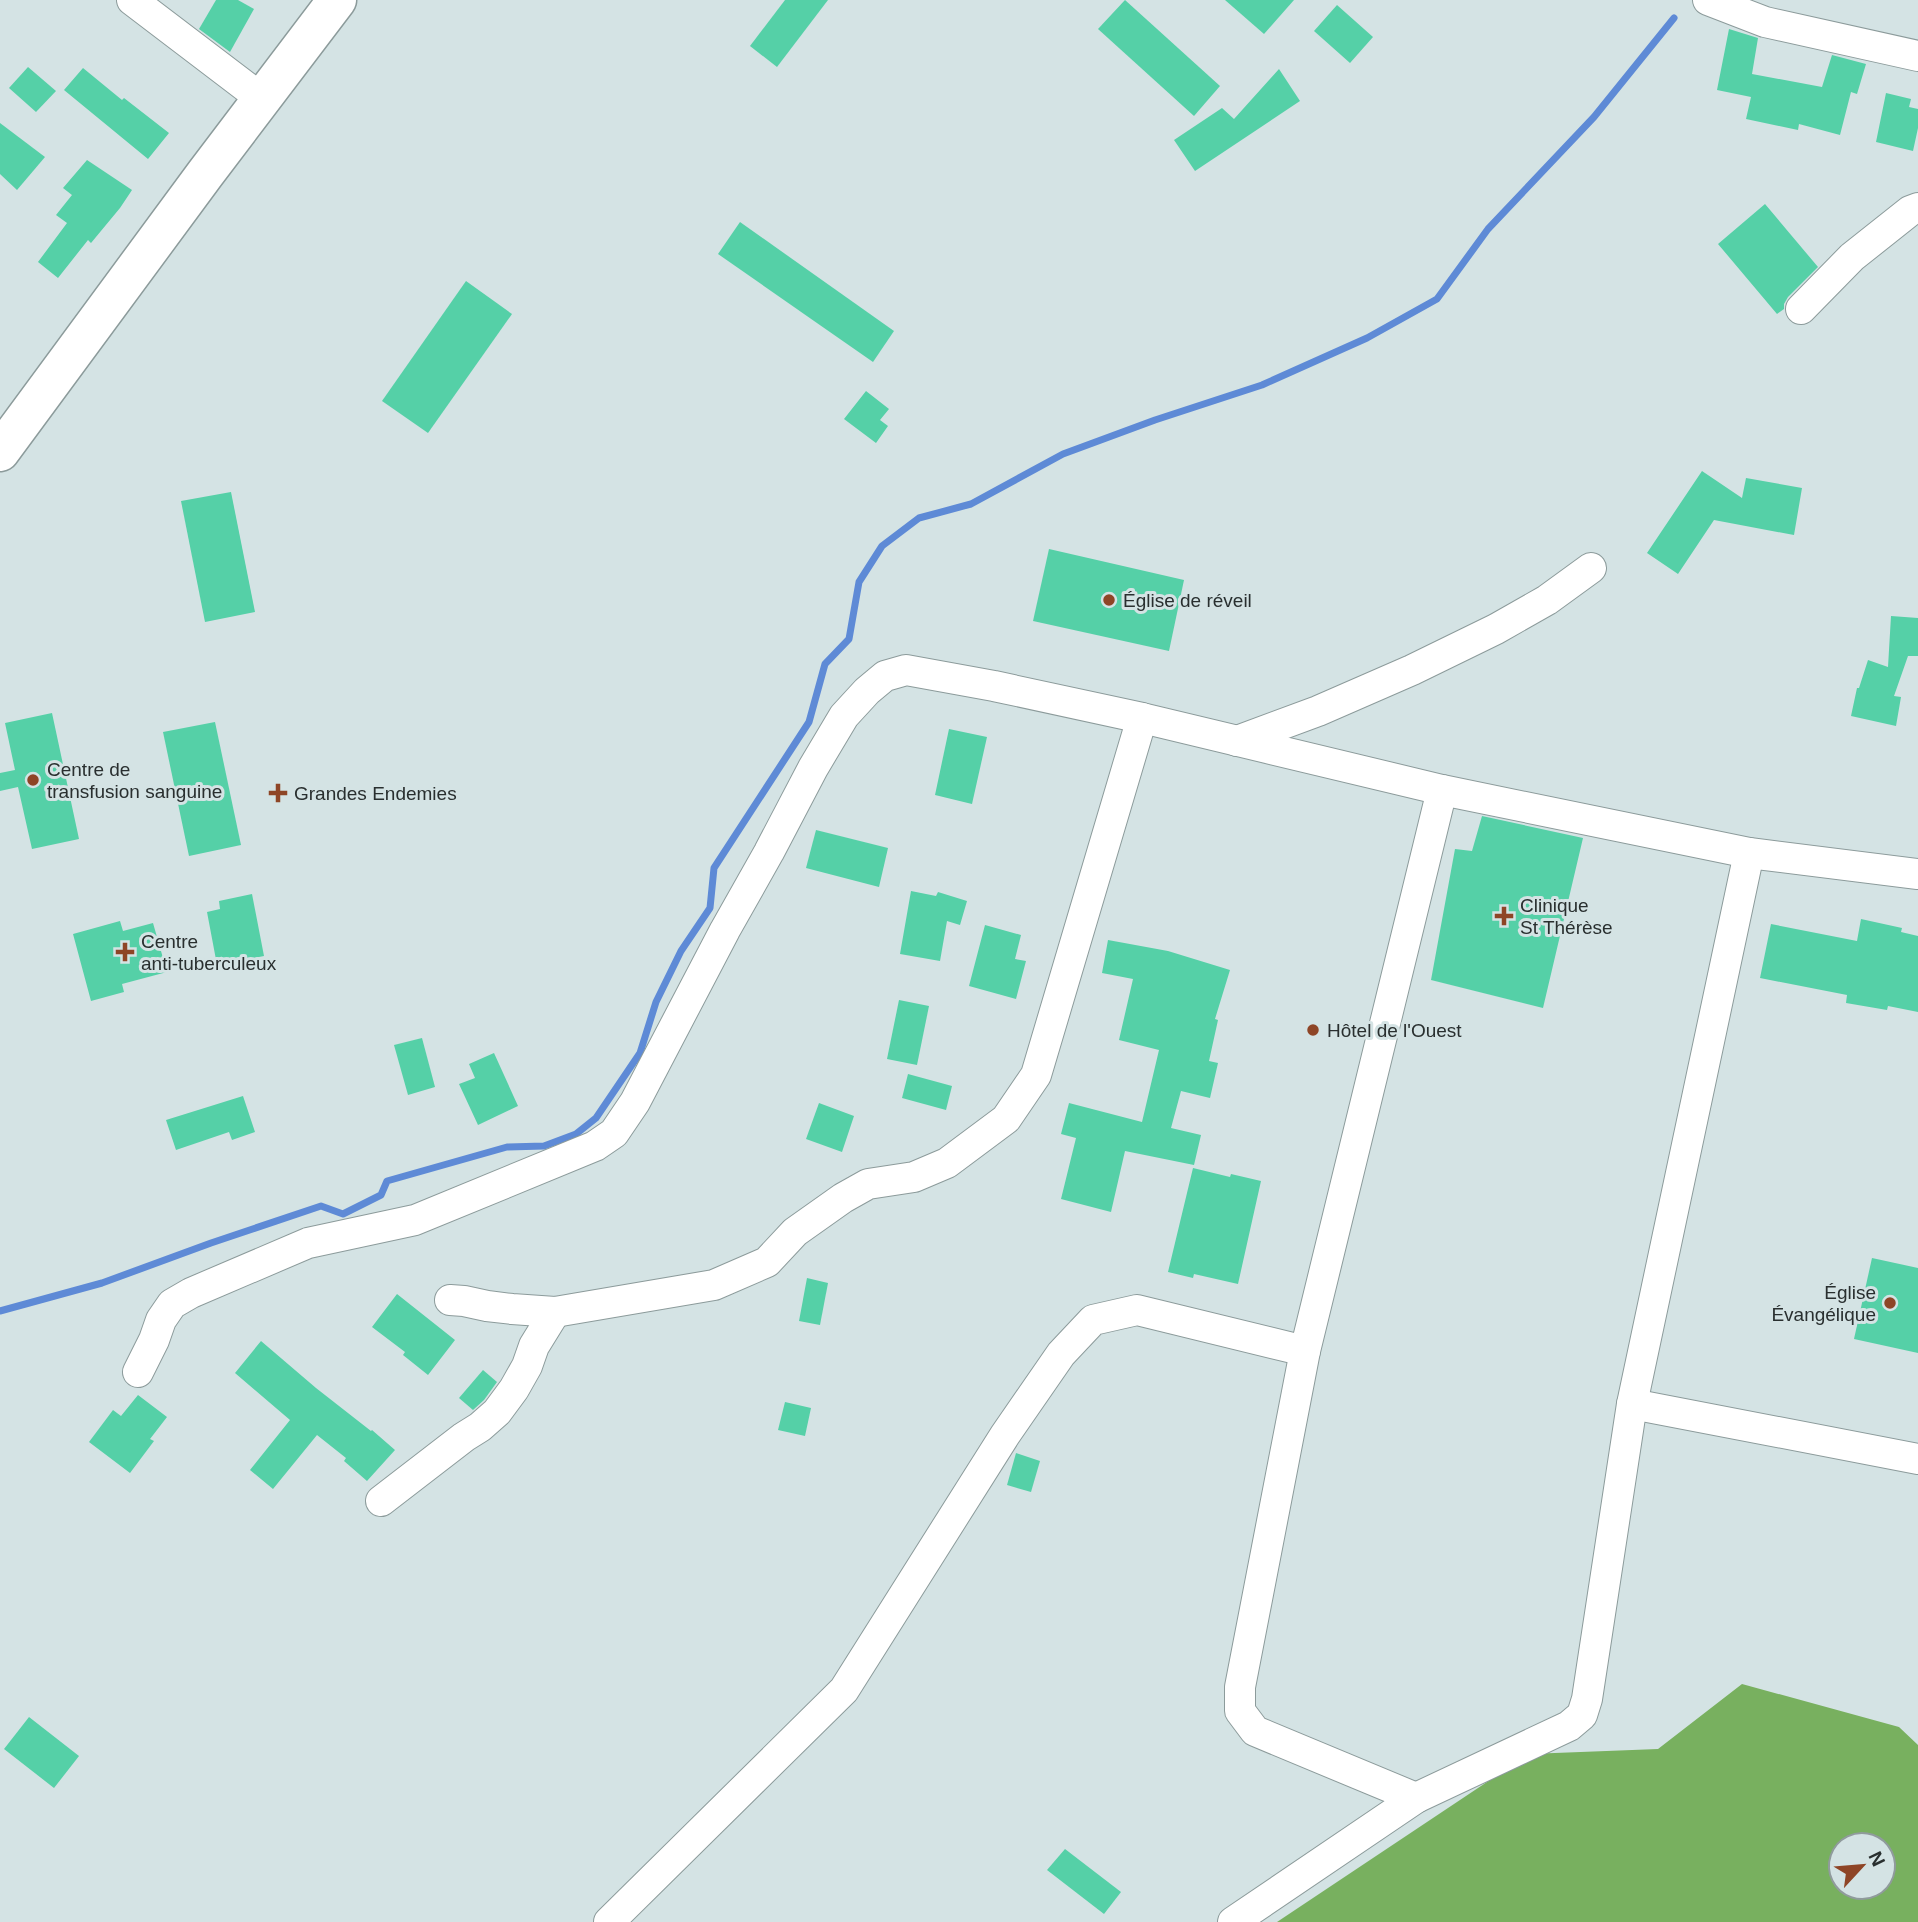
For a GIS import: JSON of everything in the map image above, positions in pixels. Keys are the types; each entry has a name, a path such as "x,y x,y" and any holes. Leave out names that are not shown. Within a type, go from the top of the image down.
{"main road":[{"path":"0,452 337,0"}],"street":[{"path":"132,0 262,99"},
{"path":"1708,0 1765,22 1918,56"},
{"path":"1801,309 1852,257 1910,211 1918,208"},
{"path":"1237,741 1330,706 1484,635 1547,600 1591,568"},
{"path":"138,1372 154,1340 160,1320 172,1304 191,1293 308,1243 415,1220 595,1146 614,1133 635,1102 725,930 844,716 885,676 906,670 1142,718 1442,790 1749,853 1918,874"},
{"path":"450,1300 555,1312 714,1285 767,1262 795,1232 843,1198 868,1184 914,1177 947,1163 1006,1119 1036,1075 1142,718"},
{"path":"1416,1798 1255,1731 1240,1711 1240,1686 1305,1350 1442,790"},
{"path":"1233,1922 1416,1798 1569,1726 1582,1715 1587,1699 1632,1404 1749,853"},
{"path":"609,1922 844,1690 1005,1435 1062,1354 1093,1320 1137,1310 1305,1350"},
{"path":"382,1501 497,1412 514,1390 534,1346 555,1312"},
{"path":"1632,1404 1918,1459"}],"green space":[{"path":"1742,1684 1899,1727 1918,1745 1918,1922 1277,1922 1529,1754 1658,1749"}],"building":[{"path":"216,0 238,0 254,9 230,52 199,29"},
{"path":"785,0 828,0 777,67 750,46"},
{"path":"1125,0 1220,86 1194,116 1098,29"},
{"path":"1225,0 1294,0 1264,34"},
{"path":"1337,5 1373,37 1350,63 1314,31"},
{"path":"1729,29 1758,38 1752,74 1822,87 1832,55 1866,64 1857,94 1851,92 1840,135 1799,124 1798,130 1746,119 1751,97 1717,90"},
{"path":"28,67 56,91 36,112 9,88"},
{"path":"83,68 169,133 148,159 64,90"},
{"path":"1279,69 1300,101 1195,171 1174,140 1222,108 1234,119"},
{"path":"1886,93 1911,99 1909,107 1918,109 1918,128 1913,151 1876,142"},
{"path":"0,123 45,157 17,190 0,174"},
{"path":"87,160 132,190 91,243 88,240 58,278 38,262 67,223 56,215 72,195 63,188"},
{"path":"1765,204 1818,267 1788,297 1784,309 1777,314 1718,244"},
{"path":"740,222 894,331 873,362 718,254"},
{"path":"466,281 512,314 428,433 382,401"},
{"path":"866,391 889,409 880,420 888,426 876,443 844,419"},
{"path":"1702,471 1742,498 1746,478 1802,488 1794,535 1714,520 1678,574 1647,553"},
{"path":"231,492 255,612 205,622 181,501"},
{"name":"Église de réveil","path":"1049,549 1184,580 1169,651 1033,621"},
{"path":"1891,616 1918,618 1918,656 1908,656 1894,696 1901,697 1896,726 1851,716 1857,688 1868,660 1888,667"},
{"name":"Centre de transfusion sanguine","path":"52,713 79,839 32,849 18,787 0,791 0,773 15,770 5,723"},
{"path":"215,722 241,845 189,856 163,732"},
{"path":"949,729 987,737 972,804 935,795"},
{"name":"Clinique St Thérèse","path":"1482,816 1583,838 1543,1008 1431,980 1455,849 1472,851"},
{"path":"816,830 888,848 879,887 806,868"},
{"path":"911,891 936,896 938,892 967,901 960,925 947,921 940,961 900,954"},
{"path":"252,894 264,956 217,965 207,912 220,909 219,901"},
{"path":"1861,919 1902,928 1901,932 1918,936 1918,1012 1888,1006 1887,1010 1846,1003 1847,995 1760,978 1771,924 1857,941"},
{"path":"120,921 123,931 153,923 167,972 122,984 124,992 91,1001 73,934"},
{"path":"985,925 1021,935 1015,959 1026,961 1016,999 969,986"},
{"path":"1108,940 1168,951 1230,970 1215,1019 1218,1020 1209,1061 1218,1063 1210,1098 1181,1091 1171,1128 1201,1135 1194,1165 1125,1151 1111,1212 1061,1199 1076,1138 1061,1134 1069,1103 1142,1122 1159,1050 1119,1040 1133,979 1102,973"},
{"path":"899,1000 929,1006 917,1065 887,1059"},
{"path":"422,1038 435,1087 408,1095 394,1045"},
{"path":"494,1053 518,1106 478,1125 459,1084 475,1078 469,1064"},
{"path":"908,1074 952,1086 946,1110 902,1098"},
{"path":"243,1096 255,1132 232,1140 229,1132 176,1150 166,1120"},
{"path":"819,1103 854,1116 842,1152 806,1139"},
{"path":"1193,1168 1261,1181 1238,1284 1194,1274 1193,1278 1168,1272"},
{"name":"Église Évangélique","path":"1872,1258 1918,1268 1918,1353 1854,1339"},
{"path":"807,1278 828,1283 820,1325 799,1321"},
{"path":"397,1294 455,1340 428,1375 403,1355 405,1352 372,1327"},
{"path":"261,1341 395,1450 367,1481 344,1461 346,1458 317,1435 273,1489 250,1470 290,1420 235,1373"},
{"path":"483,1370 497,1382 473,1410 459,1398"},
{"path":"138,1395 167,1417 150,1439 154,1441 130,1473 89,1442 113,1410 121,1416"},
{"path":"785,1402 811,1408 805,1436 778,1430"},
{"path":"1016,1453 1040,1461 1031,1492 1007,1485"},
{"path":"29,1717 79,1756 54,1788 4,1749"},
{"path":"1065,1849 1121,1892 1104,1914 1047,1870"}],"waterway":[{"path":"0,1311 102,1283 321,1206 343,1214 381,1195 387,1181 507,1147 544,1146 576,1134 596,1118 640,1053 656,1002 681,951 710,908 714,868 809,722 825,664 849,639 859,582 882,546 919,518 971,504 1063,454 1262,385 1367,338 1437,299 1488,229 1594,117 1674,18"}],"place":[{"name":"Église de réveil","path":"1109,600"},
{"name":"Centre de transfusion sanguine","path":"33,780"},
{"name":"Grandes Endemies","path":"278,793"},
{"name":"Clinique St Thérèse","path":"1504,916"},
{"name":"Centre anti-tuberculeux","path":"125,952"},
{"name":"Hôtel de l'Ouest","path":"1313,1030"},
{"name":"Église Évangélique","path":"1890,1303"}]}
